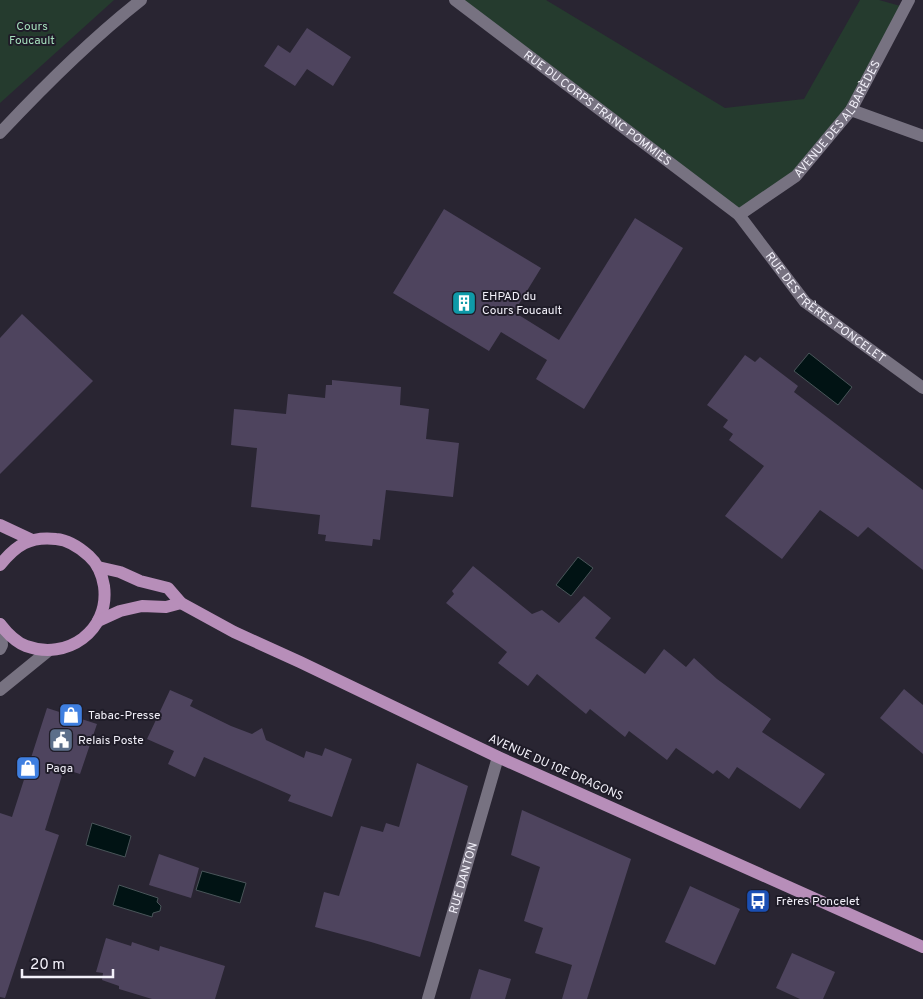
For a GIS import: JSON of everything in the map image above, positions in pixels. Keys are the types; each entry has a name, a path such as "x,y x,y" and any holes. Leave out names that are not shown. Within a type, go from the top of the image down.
{"main road":[{"path":"0,525 32,540"},
{"path":"0,565 10,552 32,540 44,538 63,540 80,548 98,567 102,577 105,596 101,614 92,630 78,642 61,650 48,651 25,646 9,635 0,624"},
{"name":"AVENUE DU 10E DRAGONS","path":"98,567 120,572 140,581 168,588 181,603 234,632 498,757 923,947"},
{"path":"98,621 120,611 142,606 166,607 181,603"}],"street":[{"path":"0,133 30,100 108,26 141,0"},
{"name":"RUE DU CORPS FRANC POMMIÈS","path":"455,0 739,215"},
{"name":"AVENUE DES ALBARÈDES","path":"739,215 796,176 851,110 909,0"},
{"path":"851,110 923,136"},
{"name":"RUE DES FRÈRES PONCELET","path":"739,215 805,302 923,388"},
{"path":"0,624 2,645 0,649"},
{"path":"0,690 48,651"},
{"name":"RUE DANTON","path":"428,999 498,757"}],"green space":[{"name":"Cours Foucault","path":"0,0 114,0 0,103"},
{"path":"455,0 546,0 725,108 804,99 860,0 879,0 904,7 851,110 796,176 739,215"}],"shaded area":[{"path":"809,353 852,387 838,405 794,371"},
{"path":"578,557 593,568 571,596 556,585"},
{"path":"92,823 131,836 125,857 86,845"},
{"path":"202,871 246,883 240,903 196,890"},
{"path":"119,885 158,898 157,902 161,906 160,911 153,913 152,917 113,905"}],"building":[{"path":"307,28 351,57 333,86 307,69 295,86 264,66 278,45 290,53"},
{"name":"EHPAD du Cours Foucault","path":"444,209 541,268 514,312 559,340 635,218 683,248 584,409 536,379 547,360 501,332 489,351 393,293"},
{"path":"22,314 93,381 0,474 0,338"},
{"path":"745,355 755,362 760,357 798,386 794,392 923,490 923,570 868,527 858,537 820,510 782,559 725,516 764,466 729,440 733,434 723,427 728,420 707,405"},
{"path":"332,380 401,387 400,405 429,409 426,439 459,443 453,497 386,490 380,540 373,539 372,546 325,541 326,535 318,534 320,515 251,507 257,448 231,445 234,409 286,414 288,394 325,398 326,385 332,385"},
{"path":"473,566 532,614 542,610 559,623 584,596 611,618 595,638 645,674 664,649 686,667 694,658 717,679 771,719 762,732 825,774 800,809 737,767 729,779 717,770 713,774 676,748 667,760 629,731 625,737 590,709 586,714 537,674 528,686 498,663 507,652 446,603 454,594 452,591"},
{"path":"904,689 923,705 923,754 880,718"},
{"path":"170,690 193,700 190,706 231,726 252,734 262,728 266,740 304,758 306,751 322,756 325,748 352,759 332,817 288,801 291,795 204,757 195,777 168,764 174,751 147,739"},
{"path":"47,708 97,724 80,774 64,769 45,830 59,835 5,998 0,997 0,813 12,817"},
{"path":"417,763 468,786 420,957 315,927 324,892 339,896 361,826 383,832 386,823 399,827"},
{"path":"522,810 631,859 587,999 562,999 572,965 535,953 543,928 524,921 540,867 511,855"},
{"path":"159,854 199,868 191,898 149,885"},
{"path":"690,886 740,909 715,965 665,942"},
{"path":"106,938 131,946 132,942 159,951 160,946 225,966 215,999 152,999 119,989 119,986 102,980 103,973 96,972"},
{"path":"792,953 835,972 823,999 800,999 776,988"},
{"path":"479,969 511,979 505,999 470,999"}],"place":[{"name":"EHPAD du Cours Foucault","path":"464,303"},
{"name":"Tabac-Presse","path":"71,715"},
{"name":"Relais Poste","path":"61,740"},
{"name":"Paga","path":"28,768"},
{"name":"Frères Poncelet","path":"758,901"}]}
